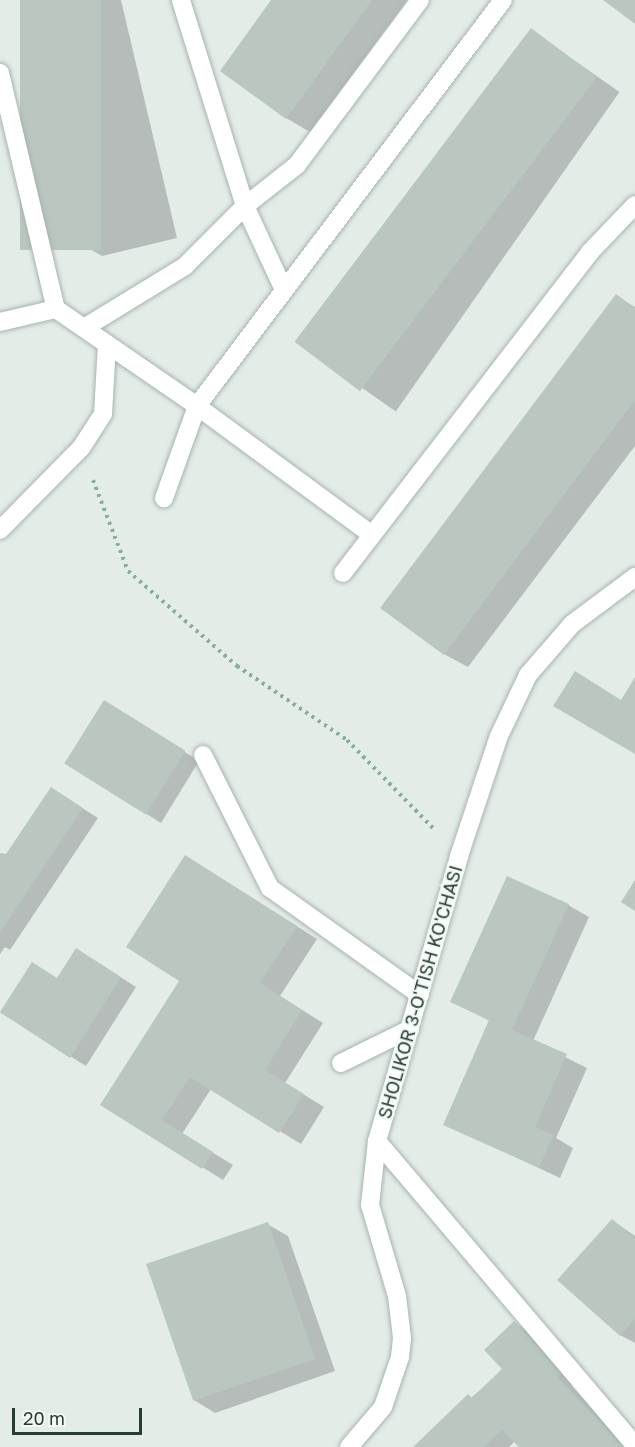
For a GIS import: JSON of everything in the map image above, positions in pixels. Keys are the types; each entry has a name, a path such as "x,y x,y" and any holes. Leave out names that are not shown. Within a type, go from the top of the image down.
{"street":[{"path":"181,0 245,206 284,290"},
{"path":"84,328 185,266 245,206 297,165 420,0"},
{"path":"164,498 196,406 503,0"},
{"path":"0,73 56,309 196,406 372,535"},
{"path":"343,573 590,252 635,206"},
{"path":"0,322 56,309"},
{"path":"0,530 81,448 103,414 107,344"},
{"name":"SHOLIKOR 3-O'TISH KO'CHASI","path":"349,1447 383,1407 395,1378 401,1348 396,1296 370,1205 377,1141 459,856 499,736 528,675 572,624 635,577"},
{"path":"203,756 270,888 420,995"},
{"path":"341,1063 410,1029"},
{"path":"377,1141 631,1434"}],"path":[{"path":"81,448 128,571 237,666 347,740 459,856"}],"building":[{"path":"20,0 101,0 101,250 20,250"},
{"path":"271,0 372,0 286,119 220,71"},
{"path":"603,0 635,0 635,24"},
{"path":"531,28 596,77 360,391 294,342"},
{"path":"616,294 635,308 635,400 444,655 380,608"},
{"path":"575,671 621,700 635,677 635,754 553,706"},
{"path":"104,700 185,751 146,814 64,764"},
{"path":"51,787 83,808 0,933 0,853 6,854"},
{"path":"185,855 297,926 260,983 302,1010 265,1070 304,1094 279,1133 190,1077 162,1120 213,1152 202,1169 100,1105 179,981 126,947"},
{"path":"507,876 569,904 512,1030 567,1054 535,1127 553,1135 539,1168 443,1125 489,1020 450,1002"},
{"path":"635,880 635,911 621,902"},
{"path":"76,948 121,977 70,1058 0,1012 32,962 57,978"},
{"path":"612,1219 635,1239 635,1319 620,1336 557,1280"},
{"path":"268,1222 315,1359 193,1401 146,1264"},
{"path":"514,1321 562,1371 557,1377 625,1447 519,1447 502,1430 484,1447 413,1447 468,1394 472,1398 502,1369 484,1350"}]}
